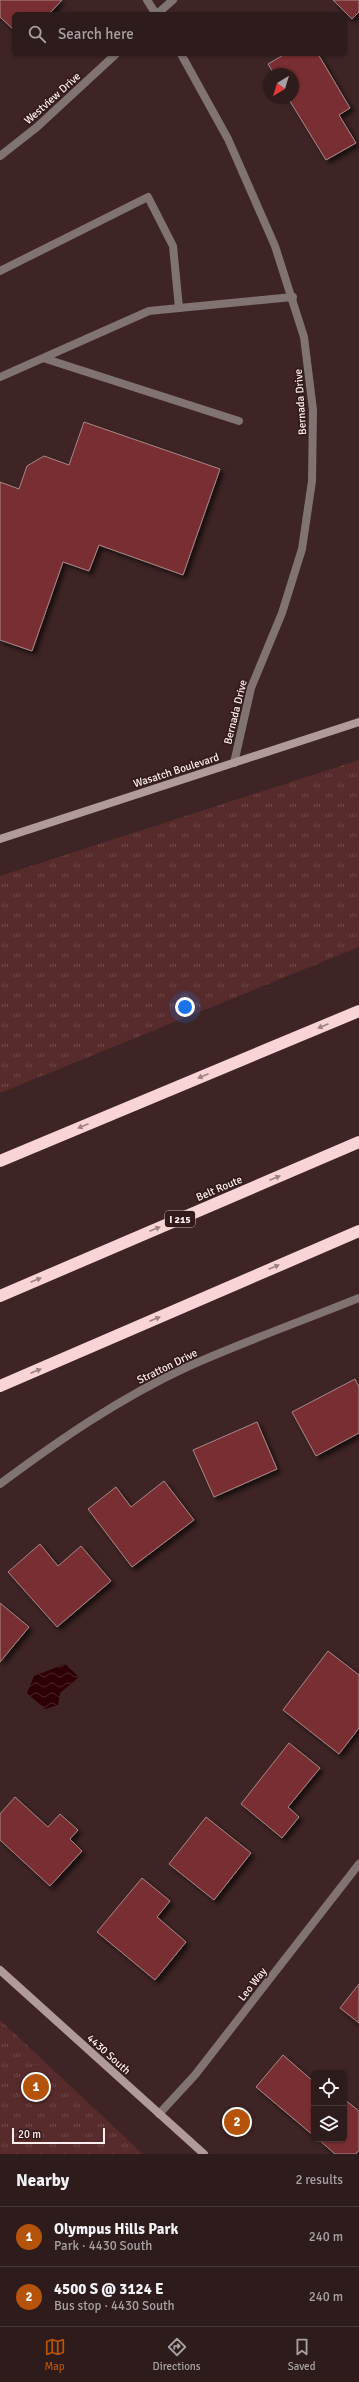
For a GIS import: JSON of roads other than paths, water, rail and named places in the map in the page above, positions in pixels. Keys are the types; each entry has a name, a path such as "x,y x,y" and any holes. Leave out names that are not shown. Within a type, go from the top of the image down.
{"highway":[{"path":"0,1161 359,1011"},
{"name":"Belt Route","path":"0,1296 359,1142"},
{"path":"0,1386 359,1231"}],"street":[{"path":"147,0 156,12"},
{"path":"159,12 173,0"},
{"name":"Westview Drive","path":"0,156 37,127 114,56"},
{"name":"Bernada Drive","path":"182,56 228,139 254,195 275,246 293,297 304,337 313,410 312,481 302,549 293,581 247,700 234,763"},
{"path":"0,271 148,197 173,246 179,308"},
{"path":"0,377 150,311 293,297"},
{"path":"42,358 239,421"},
{"name":"Wasatch Boulevard","path":"0,839 359,722"},
{"name":"Stratton Drive","path":"0,1484 56,1442 111,1407 187,1367 359,1298"},
{"name":"Leo Way","path":"159,2114 195,2075 359,1864"},
{"name":"4430 South","path":"0,1970 204,2154"}],"water":[{"path":"65,1664 79,1677 60,1693 58,1705 45,1709 27,1693 34,1676"}],"place":[{"name":"Olympus Hills Park","path":"36,2087"},
{"name":"4500 S @ 3124 E","path":"237,2122"}]}
